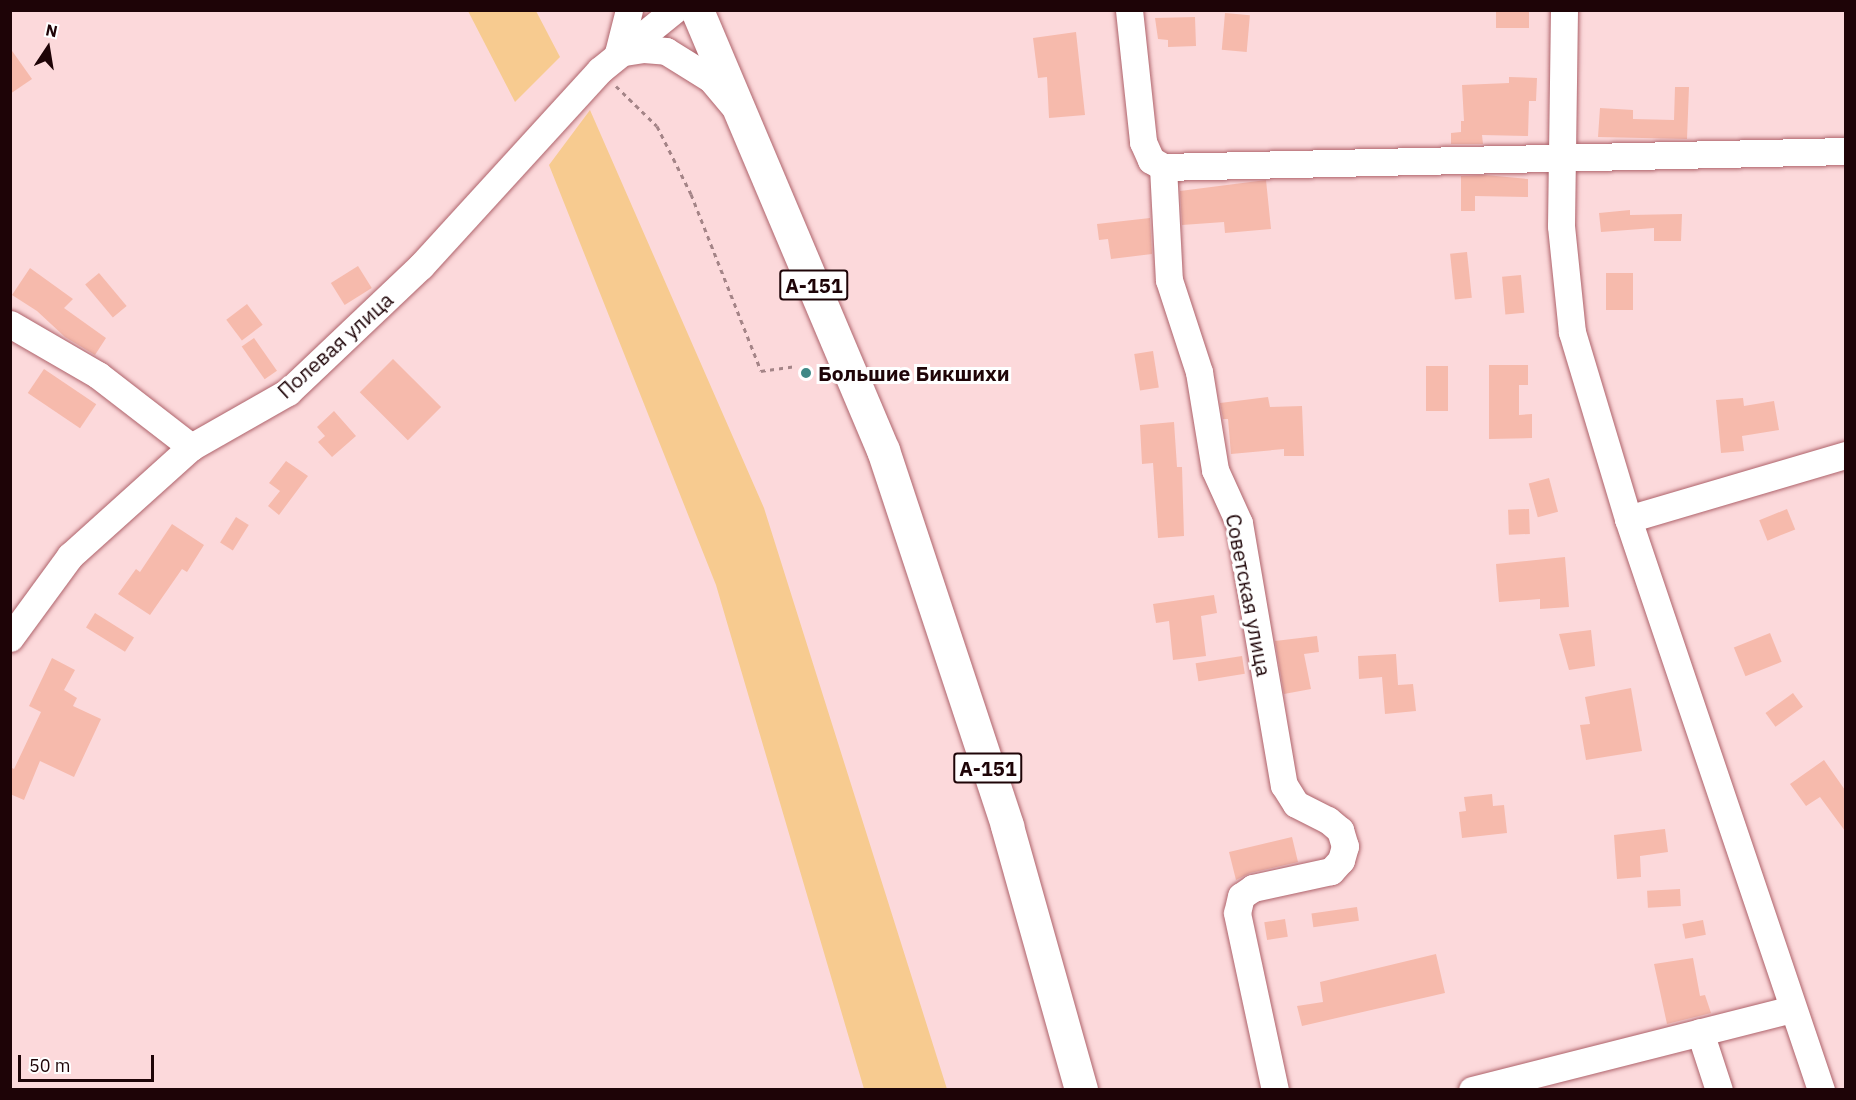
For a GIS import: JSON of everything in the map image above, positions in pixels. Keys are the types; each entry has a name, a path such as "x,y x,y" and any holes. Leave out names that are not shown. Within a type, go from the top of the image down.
{"highway":[{"name":"А-151","path":"697,10 883,450 1007,826 1081,1089"}],"street":[{"path":"609,62 629,10"},
{"name":"Полевая улица","path":"10,638 70,556 191,447 288,392 421,266 609,62 674,10"},
{"path":"1129,10 1143,142 1151,160 1163,167 1845,151"},
{"path":"1564,10 1560,158 1562,247 1572,332 1628,519 1792,1009 1821,1089"},
{"path":"609,62 644,49 666,51 711,79 744,119"},
{"name":"Советская улица","path":"1163,167 1169,280 1199,372 1215,470 1239,523 1284,785 1296,804 1340,830 1345,846 1341,860 1331,870 1252,888 1241,896 1237,913 1275,1089"},
{"path":"10,324 98,375 191,447"},
{"path":"1628,519 1845,455"},
{"path":"1472,1089 1792,1009"},
{"path":"1700,1032 1719,1089"}],"path":[{"path":"609,62 657,126 692,194 761,371 795,366"}],"shaded area":[{"path":"468,11 536,11 560,57 515,102"},
{"path":"590,110 764,508 947,1089 864,1089 716,585 549,165"}],"building":[{"path":"1496,10 1529,10 1529,28 1496,28"},
{"path":"1225,13 1250,15 1247,52 1222,50"},
{"path":"1195,17 1196,46 1168,47 1168,40 1158,39 1155,18"},
{"path":"1076,32 1085,115 1049,118 1047,77 1038,78 1033,38"},
{"path":"10,48 32,79 10,94"},
{"path":"1509,77 1537,78 1536,101 1529,101 1528,136 1482,135 1483,144 1451,144 1451,133 1461,132 1461,121 1464,121 1462,85 1509,83"},
{"path":"1675,87 1689,87 1687,139 1598,137 1600,108 1633,110 1633,119 1674,120"},
{"path":"1485,175 1528,179 1528,197 1475,196 1475,211 1461,211 1461,176"},
{"path":"1266,180 1271,229 1225,233 1224,222 1182,225 1180,191"},
{"path":"1630,210 1630,215 1682,214 1681,241 1654,241 1654,228 1601,232 1599,213"},
{"path":"1150,218 1152,254 1111,259 1108,239 1099,240 1097,224"},
{"path":"1467,252 1472,298 1455,300 1450,254"},
{"path":"358,266 372,288 345,305 331,283"},
{"path":"30,268 73,299 64,308 106,338 95,355 65,337 37,311 12,295"},
{"path":"99,273 127,306 113,318 85,285"},
{"path":"1606,273 1633,273 1633,310 1606,310"},
{"path":"1521,275 1524,313 1505,315 1502,277"},
{"path":"247,304 263,325 242,340 226,320"},
{"path":"254,338 277,371 265,379 242,347"},
{"path":"1153,351 1159,388 1140,391 1134,354"},
{"path":"393,359 441,407 408,440 360,392"},
{"path":"1489,365 1528,365 1528,385 1519,385 1519,415 1532,414 1532,438 1489,439"},
{"path":"1426,366 1448,366 1448,411 1426,411"},
{"path":"44,369 96,404 80,428 28,393"},
{"path":"1268,397 1270,407 1302,406 1304,456 1284,456 1284,449 1231,454 1228,419 1223,419 1220,403"},
{"path":"1743,398 1744,406 1774,401 1779,430 1742,436 1744,451 1721,453 1716,400"},
{"path":"334,411 356,436 332,457 318,442 325,436 317,427"},
{"path":"1174,422 1177,467 1182,467 1184,536 1158,538 1153,463 1142,464 1140,425"},
{"path":"286,461 308,476 279,515 268,506 280,491 269,483"},
{"path":"1549,478 1558,512 1538,517 1529,483"},
{"path":"1529,509 1530,534 1509,535 1508,510"},
{"path":"1787,509 1795,529 1767,541 1759,520"},
{"path":"236,517 249,525 233,550 220,542"},
{"path":"172,524 204,545 187,572 182,569 150,615 118,594 136,569 140,572"},
{"path":"1565,557 1569,607 1540,609 1540,599 1499,602 1496,564"},
{"path":"1214,595 1217,613 1201,616 1206,656 1173,660 1169,621 1156,623 1153,604"},
{"path":"95,613 134,637 125,652 86,627"},
{"path":"1591,630 1595,666 1569,670 1559,634"},
{"path":"1770,633 1782,662 1745,676 1734,648"},
{"path":"1317,636 1319,652 1304,654 1311,689 1284,694 1275,641"},
{"path":"1396,654 1398,685 1413,684 1416,711 1385,714 1382,677 1359,679 1358,656"},
{"path":"1242,656 1245,674 1198,681 1196,663"},
{"path":"52,658 75,670 64,690 77,698 73,706 101,719 74,777 40,761 24,800 10,794 10,767 14,769 41,712 29,706"},
{"path":"1631,688 1642,751 1586,760 1580,725 1590,724 1585,697"},
{"path":"1793,693 1803,707 1775,727 1765,713"},
{"path":"1824,760 1845,790 1845,831 1820,797 1806,806 1790,784"},
{"path":"1492,794 1493,806 1504,805 1507,833 1462,838 1459,812 1466,811 1464,797"},
{"path":"1665,829 1668,852 1640,856 1641,877 1617,879 1614,835"},
{"path":"1292,837 1298,862 1250,873 1236,880 1229,852"},
{"path":"1680,889 1681,906 1648,908 1647,891"},
{"path":"1357,907 1359,921 1313,927 1311,913"},
{"path":"1285,919 1288,937 1267,940 1264,922"},
{"path":"1703,920 1706,935 1685,939 1682,924"},
{"path":"1436,954 1445,993 1302,1026 1297,1006 1323,1002 1320,982"},
{"path":"1693,958 1700,996 1705,995 1711,1013 1667,1024 1654,964"}],"place":[{"name":"Большие Бикшихи","path":"806,373"}]}
